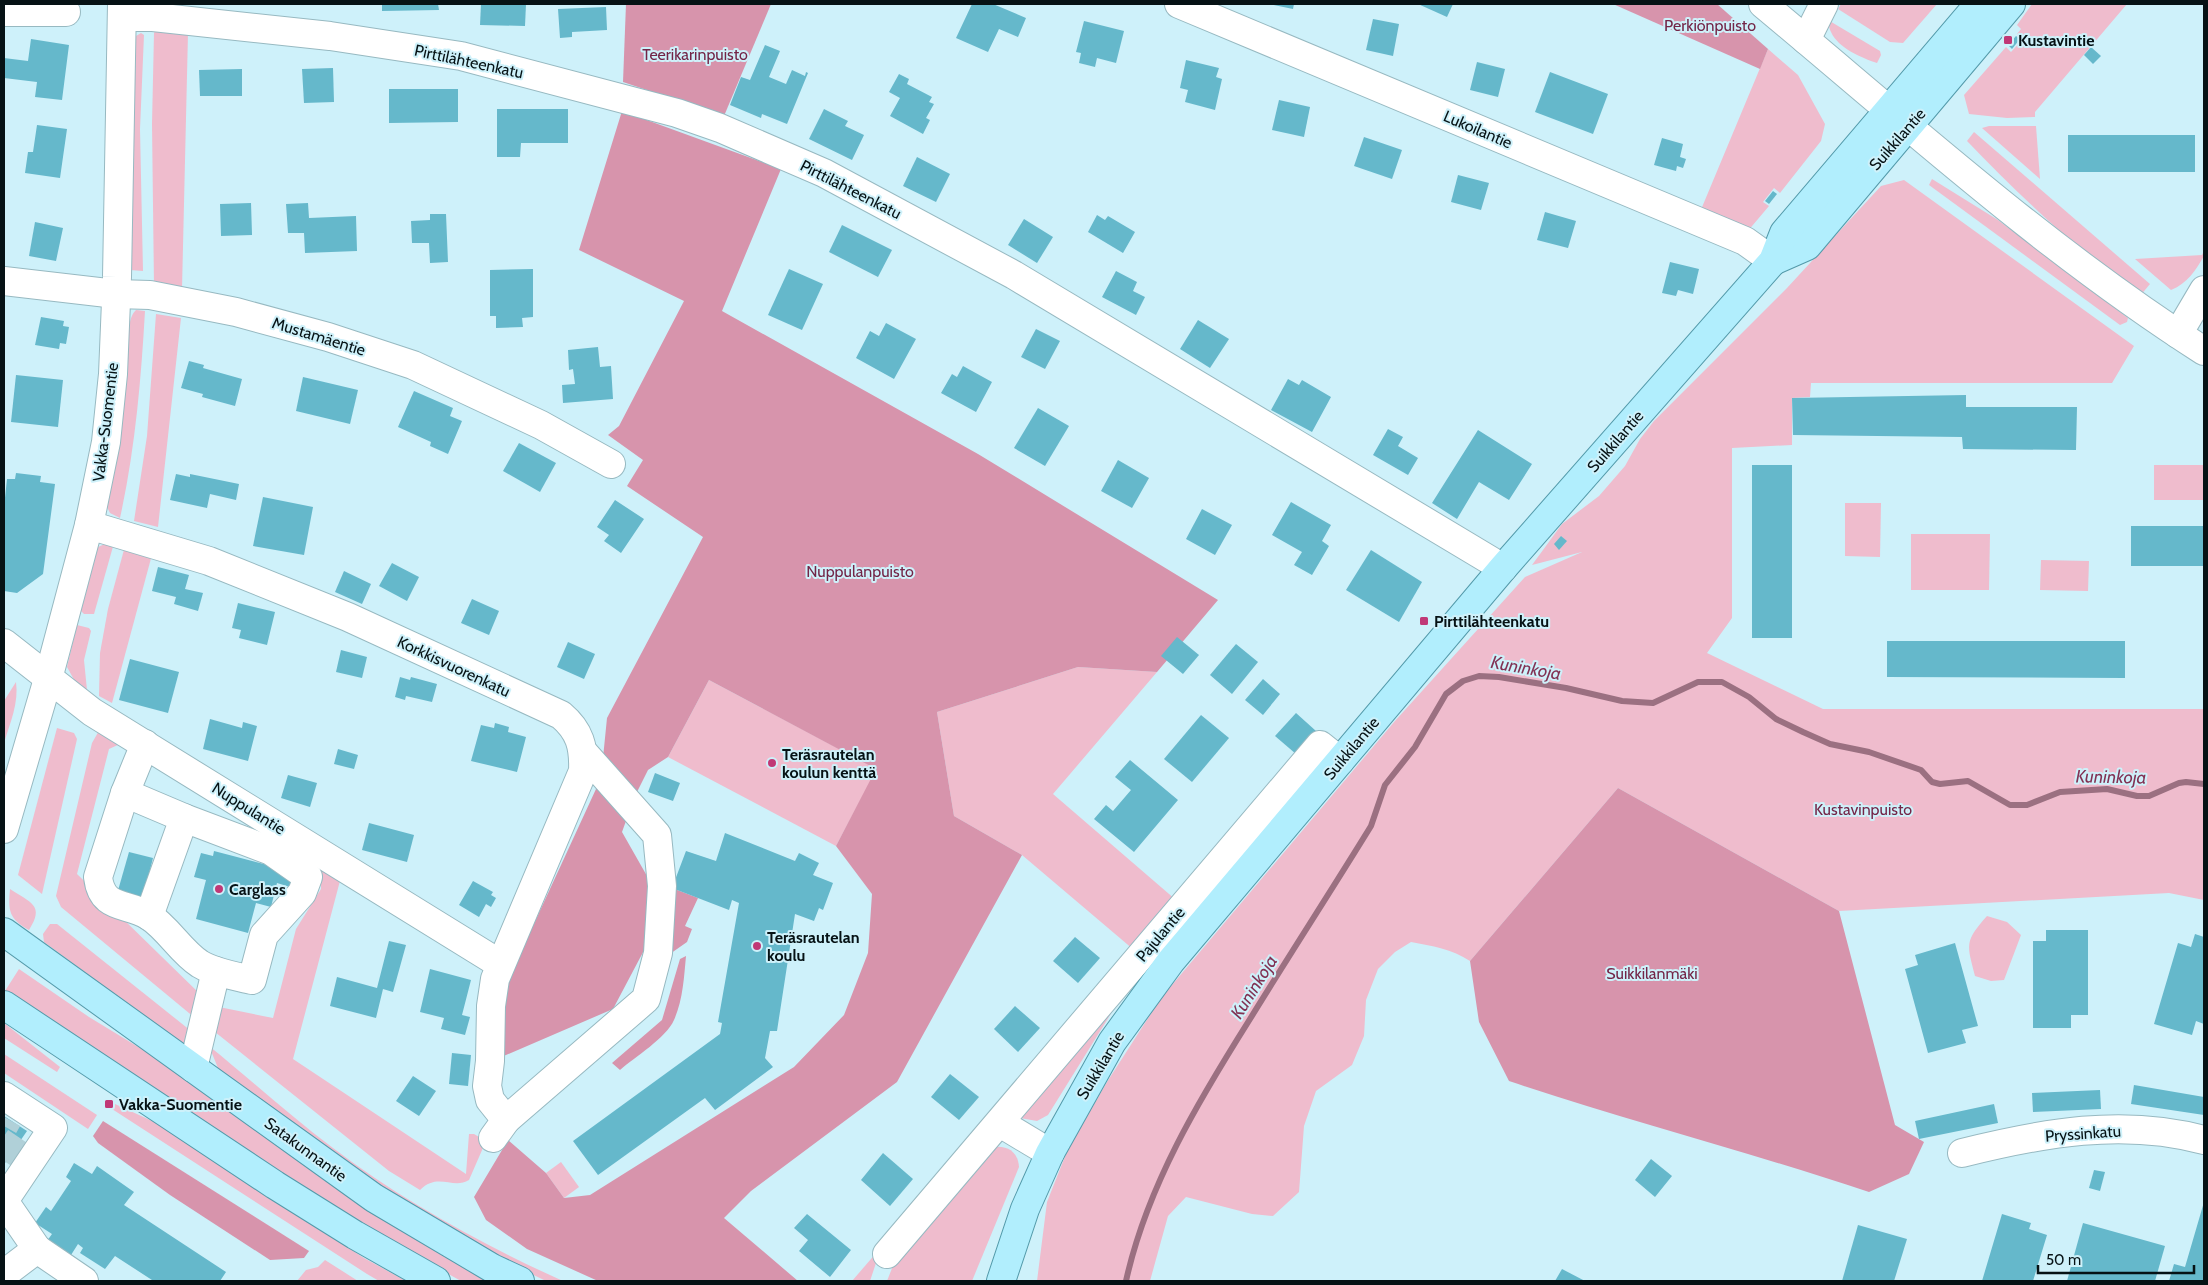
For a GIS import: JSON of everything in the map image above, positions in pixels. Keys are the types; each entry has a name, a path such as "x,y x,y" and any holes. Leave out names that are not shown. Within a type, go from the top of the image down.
{"main road":[{"name":"Suikkilantie","path":"1001,1281 1025,1210 1050,1153 1112,1042 1171,961 1330,753 1504,568 1773,260 1808,246 1979,4"},
{"name":"Suikkilantie","path":"1898,118 2011,4"},
{"name":"Satakunnantie","path":"4,932 374,1198 492,1268 520,1281"},
{"path":"4,1005 275,1185 355,1236 436,1281"}],"street":[{"name":"Lukoilantie","path":"1179,4 1745,241 1773,260"},
{"path":"1762,4 1898,118 2100,280 2204,350"},
{"path":"1806,40 1824,4"},
{"name":"Vakka-Suomentie","path":"4,829 48,679 89,525 106,442 113,374 116,294 122,10"},
{"name":"Pirttilähteenkatu","path":"122,10 153,17 330,36 461,56 677,113 720,128 824,173 1014,275 1504,568"},
{"path":"4,12 66,12"},
{"name":"Mustamäentie","path":"4,281 116,294 150,295 236,312 328,337 412,365 541,425 611,464"},
{"path":"2178,334 2204,290"},
{"name":"Korkkisvuorenkatu","path":"89,525 209,561 348,617 561,715 576,731 584,753"},
{"name":"Nuppulantie","path":"4,643 92,712 500,964"},
{"path":"125,793 271,851 308,877 302,894 264,935 252,980 216,971 200,964 149,916 110,902 99,886 98,877 125,793 144,744"},
{"path":"584,753 657,835 662,886 658,953 646,998 594,1042 499,1129 487,1086 490,1061 491,1006 495,979 583,771 584,753"},
{"name":"Pajulantie","path":"887,1254 1000,1123 1330,753"},
{"path":"149,916 184,818"},
{"path":"193,1068 216,971"},
{"path":"18,1113 53,1128 4,1201 37,1249 84,1281"},
{"path":"1000,1123 1050,1153"},
{"name":"Pryssinkatu","path":"1962,1153 2051,1133 2096,1129 2154,1130 2204,1140"},
{"path":"4,1274 37,1249"}],"green space":[{"name":"Teerikarinpuisto","path":"626,4 771,4 724,116 623,82"},
{"name":"Perkiönpuisto","path":"1613,4 1717,4 1768,49 1760,69"},
{"path":"1841,4 1937,4 1903,43 1890,42 1838,9"},
{"path":"2032,4 2127,4 2035,112 2035,117 2007,118 1969,114 1964,95 2006,47 2011,52 2023,39 2017,34 2021,29 2017,25"},
{"path":"1828,20 1880,51 1881,55 1877,63 1858,55 1839,43 1830,31"},
{"path":"156,30 188,33 182,289 154,285 152,124 154,33"},
{"path":"141,33 144,35 140,129 143,271 130,270 136,36"},
{"path":"1768,49 1798,75 1825,124 1821,141 1780,193 1774,188 1763,202 1769,206 1747,232 1700,212"},
{"name":"Nuppulanpuisto","path":"622,111 781,169 722,311 978,454 1218,600 1157,672 1078,667 937,712 954,816 1022,855 897,1082 751,1191 724,1218 798,1281 598,1281 527,1249 486,1220 474,1197 508,1140 546,1173 564,1198 590,1195 794,1067 844,1015 868,953 872,894 836,846 876,769 709,680 668,757 648,770 635,796 622,832 647,876 650,939 613,1009 499,1058 509,978 596,789 602,768 607,718 703,537 627,486 643,460 608,435 619,426 684,301 579,250"},
{"path":"1989,126 2036,126 2040,179 1982,128"},
{"path":"1974,132 2150,284 2140,296 2072,242 2008,182 1967,141"},
{"path":"1932,179 1998,220 2128,318 2127,322 2120,325 1929,185"},
{"name":"Kustavinpuisto","path":"1904,180 2134,346 2112,383 1811,383 1810,397 1792,398 1792,445 1732,448 1732,618 1707,653 1823,709 2204,709 2204,900 2169,893 1839,911 1618,788 1470,961 1449,951 1411,942 1395,952 1378,969 1366,1000 1364,1036 1352,1065 1316,1091 1304,1126 1299,1192 1273,1216 1252,1214 1186,1197 1168,1216 1150,1281 1037,1281 1047,1202 1068,1149 1107,1082 1161,998 1395,721 1525,577 1582,552 1532,565 1562,524 1599,496 1625,466 1640,439 1654,421 1787,288 1881,186"},
{"path":"2204,251 2204,256 2190,276 2182,284 2171,290 2135,259 2202,255"},
{"path":"136,310 145,311 142,363 137,415 120,518 110,513 107,507 122,409 130,323"},
{"path":"156,314 181,318 158,527 134,521 147,436"},
{"path":"2154,465 2204,465 2204,500 2154,500"},
{"path":"1845,503 1881,503 1880,557 1845,556"},
{"path":"1911,534 1990,534 1989,590 1911,590"},
{"path":"107,543 114,543 94,614 84,614 81,611 98,547"},
{"path":"125,546 153,551 112,703 99,696 100,653 108,609"},
{"path":"2041,560 2089,561 2088,591 2040,590"},
{"path":"77,625 89,628 91,631 84,660 87,690 85,692 77,685 67,667"},
{"path":"1078,667 1157,672 1053,794 1176,900 1134,950 1022,855 954,816 937,712"},
{"name":"Teräsrautelan koulun kenttä","path":"709,680 877,769 836,846 668,757"},
{"path":"16,682 15,705 4,743 4,701"},
{"path":"57,728 74,733 77,739 42,894 18,875"},
{"path":"100,729 120,744 109,749 77,874 202,996 195,1018 61,907 56,896 92,743"},
{"name":"Suikkilanmäki","path":"1618,788 1839,911 1895,1125 1924,1142 1909,1174 1869,1192 1509,1081 1479,1022 1470,961"},
{"path":"321,865 341,877 293,1059 466,1174 469,1134 474,1134 486,1141 469,1180 463,1183 433,1182 420,1190 389,1171 210,1028 219,1007 273,1018 296,929 321,889"},
{"path":"672,888 698,898 685,926 692,929 687,942 667,956"},
{"path":"10,889 33,905 36,910 34,922 29,930 17,922 11,914 9,903"},
{"path":"1987,916 2007,922 2021,935 2004,980 1991,981 1975,976 1969,944 1974,932"},
{"path":"50,924 57,924 191,1031 191,1045 181,1043 44,942 43,934"},
{"path":"686,956 681,996 677,1012 670,1027 620,1070 612,1063 662,1020 680,959"},
{"path":"1152,960 1112,1012 1048,1115 1037,1121 1020,1118"},
{"path":"19,969 89,1017 158,1059 492,1281 461,1281 364,1227 5,991"},
{"path":"4,1023 60,1067 57,1072 4,1038"},
{"path":"209,1046 317,1136 387,1186 444,1221 563,1281 546,1281 515,1266 391,1194 227,1078 218,1068"},
{"path":"4,1054 97,1115 88,1129 4,1073"},
{"path":"115,1104 161,1125 364,1258 406,1281 379,1281 367,1274 112,1109"},
{"path":"103,1121 309,1251 304,1258 270,1260 170,1195 98,1143 93,1136"},
{"path":"993,1147 1008,1148 1017,1157 1019,1167 972,1281 887,1281 896,1258"},
{"path":"561,1162 579,1187 564,1198 546,1173"},
{"path":"877,1252 877,1260 870,1281 852,1281"},
{"path":"325,1260 358,1281 297,1281 306,1270 318,1267"}],"building":[{"path":"382,4 438,4 439,10 382,11"},
{"path":"481,4 526,4 525,26 480,25"},
{"path":"972,4 993,4 1026,18 1018,37 999,29 988,52 956,38"},
{"path":"1269,4 1294,4 1293,9"},
{"path":"1418,4 1453,4 1447,17"},
{"path":"606,7 607,30 572,32 572,37 560,38 558,9"},
{"path":"1373,19 1399,24 1393,56 1366,50"},
{"path":"1084,21 1124,31 1116,63 1097,58 1095,67 1079,63 1081,53 1076,52"},
{"path":"2016,36 2020,39 2012,49 2008,45"},
{"path":"31,39 69,45 62,100 35,97 37,82 4,78 4,58 28,61"},
{"path":"765,45 780,51 769,77 786,84 792,70 805,76 806,72 808,73 787,124 762,114 761,118 730,105 741,77 750,80"},
{"path":"2091,47 2101,56 2093,64 2084,55"},
{"path":"1186,60 1219,68 1216,77 1222,79 1215,110 1185,102 1188,90 1180,88"},
{"path":"1477,62 1505,69 1498,97 1470,90"},
{"path":"333,68 334,102 304,103 302,69"},
{"path":"242,69 242,96 200,96 199,70"},
{"path":"1550,72 1608,94 1593,134 1535,112"},
{"path":"899,74 909,79 907,84 932,97 929,102 934,104 926,118 930,120 923,134 890,116 900,98 889,92"},
{"path":"389,89 458,89 458,122 389,123"},
{"path":"1279,100 1310,107 1304,137 1272,130"},
{"path":"497,109 568,109 568,143 521,143 520,157 497,157"},
{"path":"824,109 848,121 845,126 864,135 852,160 809,139"},
{"path":"37,125 67,129 60,178 25,173 28,152 33,152"},
{"path":"2068,135 2195,135 2195,172 2068,172"},
{"path":"1364,137 1402,150 1392,179 1354,166"},
{"path":"1662,138 1683,144 1680,157 1686,159 1683,168 1677,166 1676,171 1654,165"},
{"path":"917,157 950,174 936,202 903,186"},
{"path":"1458,175 1489,183 1481,210 1451,202"},
{"path":"1773,191 1777,194 1769,204 1765,201"},
{"path":"251,203 252,235 221,236 220,204"},
{"path":"308,203 309,218 356,216 357,251 305,253 304,233 288,233 286,204"},
{"path":"1545,212 1576,221 1568,248 1537,240"},
{"path":"430,214 446,214 448,262 430,263 429,243 412,243 411,221 430,220"},
{"path":"1097,215 1105,220 1108,216 1135,232 1123,253 1088,232"},
{"path":"1024,219 1053,237 1037,263 1008,245"},
{"path":"35,222 63,228 56,261 29,256"},
{"path":"842,225 892,250 878,277 829,252"},
{"path":"1670,262 1699,269 1693,294 1678,290 1676,296 1662,293"},
{"path":"533,269 533,317 522,318 523,327 496,328 496,316 490,316 490,270"},
{"path":"789,269 823,284 802,330 768,315"},
{"path":"1116,271 1137,282 1133,291 1145,297 1136,315 1102,297"},
{"path":"41,317 64,321 63,326 69,327 66,344 60,343 59,349 35,345"},
{"path":"1198,320 1229,339 1210,368 1180,349"},
{"path":"886,323 916,339 894,379 856,358 870,331 879,336"},
{"path":"1036,329 1060,341 1045,369 1021,357"},
{"path":"598,347 600,367 611,366 613,399 563,403 562,385 575,384 573,369 569,370 568,350"},
{"path":"189,361 204,365 203,368 242,379 235,406 202,397 203,394 181,388"},
{"path":"963,366 992,382 976,412 941,393 952,374 957,377"},
{"path":"16,375 63,380 58,427 11,422"},
{"path":"303,377 358,390 350,424 296,411"},
{"path":"1288,379 1299,385 1302,380 1331,397 1312,432 1271,410"},
{"path":"414,391 453,408 450,416 462,421 448,454 430,446 431,442 398,427"},
{"path":"1966,395 1966,407 2077,407 2076,450 1963,449 1962,437 1793,435 1792,398"},
{"path":"1038,408 1069,426 1045,466 1014,448"},
{"path":"1388,429 1403,437 1398,446 1418,458 1408,475 1373,455"},
{"path":"1478,430 1532,464 1509,500 1479,482 1457,519 1432,503"},
{"path":"519,443 556,463 540,492 503,471"},
{"path":"1118,460 1149,478 1132,508 1101,491"},
{"path":"1752,465 1792,465 1792,638 1752,638"},
{"path":"16,473 41,476 40,482 55,484 43,574 17,593 4,591 4,507 7,479 15,479"},
{"path":"176,474 190,477 190,474 239,484 236,500 210,494 207,508 170,500"},
{"path":"263,497 313,507 304,555 253,546"},
{"path":"615,500 644,519 621,553 604,541 609,535 597,527"},
{"path":"1291,502 1331,525 1322,541 1329,546 1312,575 1294,565 1302,552 1272,535"},
{"path":"1202,509 1232,525 1215,555 1186,539"},
{"path":"2131,526 2204,526 2204,566 2131,566"},
{"path":"1561,536 1567,541 1559,550 1554,544"},
{"path":"1371,550 1422,582 1399,622 1346,590"},
{"path":"392,563 419,577 407,601 379,586"},
{"path":"158,567 189,575 185,589 203,593 198,611 174,604 176,597 152,591"},
{"path":"344,571 371,584 362,604 335,592"},
{"path":"472,599 499,611 489,635 461,623"},
{"path":"238,603 275,612 267,645 239,638 241,630 232,628"},
{"path":"1177,637 1199,655 1183,674 1161,656"},
{"path":"1887,641 2125,641 2125,678 1887,677"},
{"path":"568,642 595,654 584,679 557,667"},
{"path":"1236,644 1258,662 1232,694 1210,675"},
{"path":"341,650 367,657 362,678 336,672"},
{"path":"130,659 179,672 168,713 119,700"},
{"path":"400,677 410,680 411,677 437,684 432,702 406,696 405,700 395,697"},
{"path":"1263,679 1280,694 1263,715 1245,700"},
{"path":"1296,713 1316,731 1296,754 1275,736"},
{"path":"1201,715 1229,738 1192,782 1164,759"},
{"path":"210,719 242,728 243,722 257,726 248,761 203,749"},
{"path":"495,723 509,727 508,732 526,737 517,772 471,761 481,725 494,728"},
{"path":"338,749 358,755 354,769 334,764"},
{"path":"1130,760 1178,800 1134,852 1094,819 1106,805 1113,811 1131,790 1115,777"},
{"path":"655,773 680,783 673,801 648,792"},
{"path":"288,775 317,783 310,807 281,798"},
{"path":"369,823 414,835 407,862 362,850"},
{"path":"725,833 795,861 799,853 819,863 813,875 833,883 823,910 819,908 814,921 795,914 777,1031 770,1031 765,1058 773,1067 715,1110 705,1098 598,1175 573,1141 720,1034 722,1023 718,1022 739,903 732,900 729,910 672,888 686,851 716,861"},
{"path":"214,851 294,872 290,887 277,883 271,907 256,903 248,933 196,919 206,880 194,877 201,853 213,856"},
{"path":"129,852 153,858 142,902 117,894"},
{"path":"473,881 493,892 491,895 496,898 491,907 486,904 479,917 459,905"},
{"path":"2046,930 2088,930 2088,1015 2071,1015 2071,1028 2033,1028 2033,941 2046,941"},
{"path":"2195,934 2204,937 2204,1024 2196,1021 2192,1035 2154,1024 2178,943 2191,947"},
{"path":"1075,937 1100,958 1078,983 1053,961"},
{"path":"389,941 406,945 393,992 383,989 376,1018 330,1006 337,977 377,988"},
{"path":"1955,943 1978,1026 1962,1030 1966,1043 1928,1053 1905,969 1918,965 1915,955"},
{"path":"430,969 471,980 462,1015 470,1017 465,1035 441,1029 444,1018 420,1012"},
{"path":"1015,1006 1040,1028 1018,1052 994,1029"},
{"path":"452,1053 471,1055 468,1086 449,1084"},
{"path":"950,1074 979,1097 959,1120 931,1097"},
{"path":"413,1076 436,1091 419,1116 396,1101"},
{"path":"2134,1085 2204,1097 2204,1115 2131,1104"},
{"path":"2100,1090 2101,1109 2033,1112 2032,1093"},
{"path":"1994,1104 1998,1123 1919,1139 1915,1121"},
{"path":"4,1116 27,1131 5,1163 4,1162"},
{"path":"883,1153 913,1179 890,1206 861,1180"},
{"path":"1651,1159 1672,1176 1655,1197 1635,1180"},
{"path":"74,1163 92,1174 97,1166 134,1192 124,1205 226,1272 220,1281 151,1281 115,1256 105,1269 80,1253 83,1248 78,1244 71,1255 47,1241 52,1234 35,1223 46,1207 51,1211 71,1181 66,1177"},
{"path":"2094,1170 2105,1172 2100,1191 2089,1188"},
{"path":"2204,1202 2204,1281 2169,1281 2174,1264 2185,1267"},
{"path":"807,1214 851,1250 830,1277 799,1251 808,1240 794,1228"},
{"path":"2002,1214 2031,1223 2029,1229 2047,1235 2033,1281 1982,1281"},
{"path":"2083,1223 2165,1246 2155,1281 2067,1281"},
{"path":"1858,1225 1907,1239 1894,1281 1842,1281"},
{"path":"1562,1269 1585,1281 1555,1281"}],"waterway":[{"name":"Kuninkoja","path":"1126,1281 1147,1211 1161,1178 1194,1112 1371,826 1385,785 1415,747 1446,694 1463,681 1479,676 1499,677 1566,688 1622,701 1653,703 1698,682 1722,682 1749,697 1776,719 1830,744 1869,752 1921,770 1932,782 1940,784 1968,781 2010,805 2027,805 2060,792 2107,789 2137,796 2149,796 2179,783 2204,784"}],"tunnel":[{"path":"4,1126 8,1119"},
{"path":"4,1161 25,1130"}],"place":[{"name":"Kustavintie","path":"2008,40"},
{"name":"Pirttilähteenkatu","path":"1424,621"},
{"name":"Teräsrautelan koulun kenttä","path":"772,763"},
{"name":"Carglass","path":"219,889"},
{"name":"Teräsrautelan koulu","path":"757,946"},
{"name":"Vakka-Suomentie","path":"109,1104"}]}
